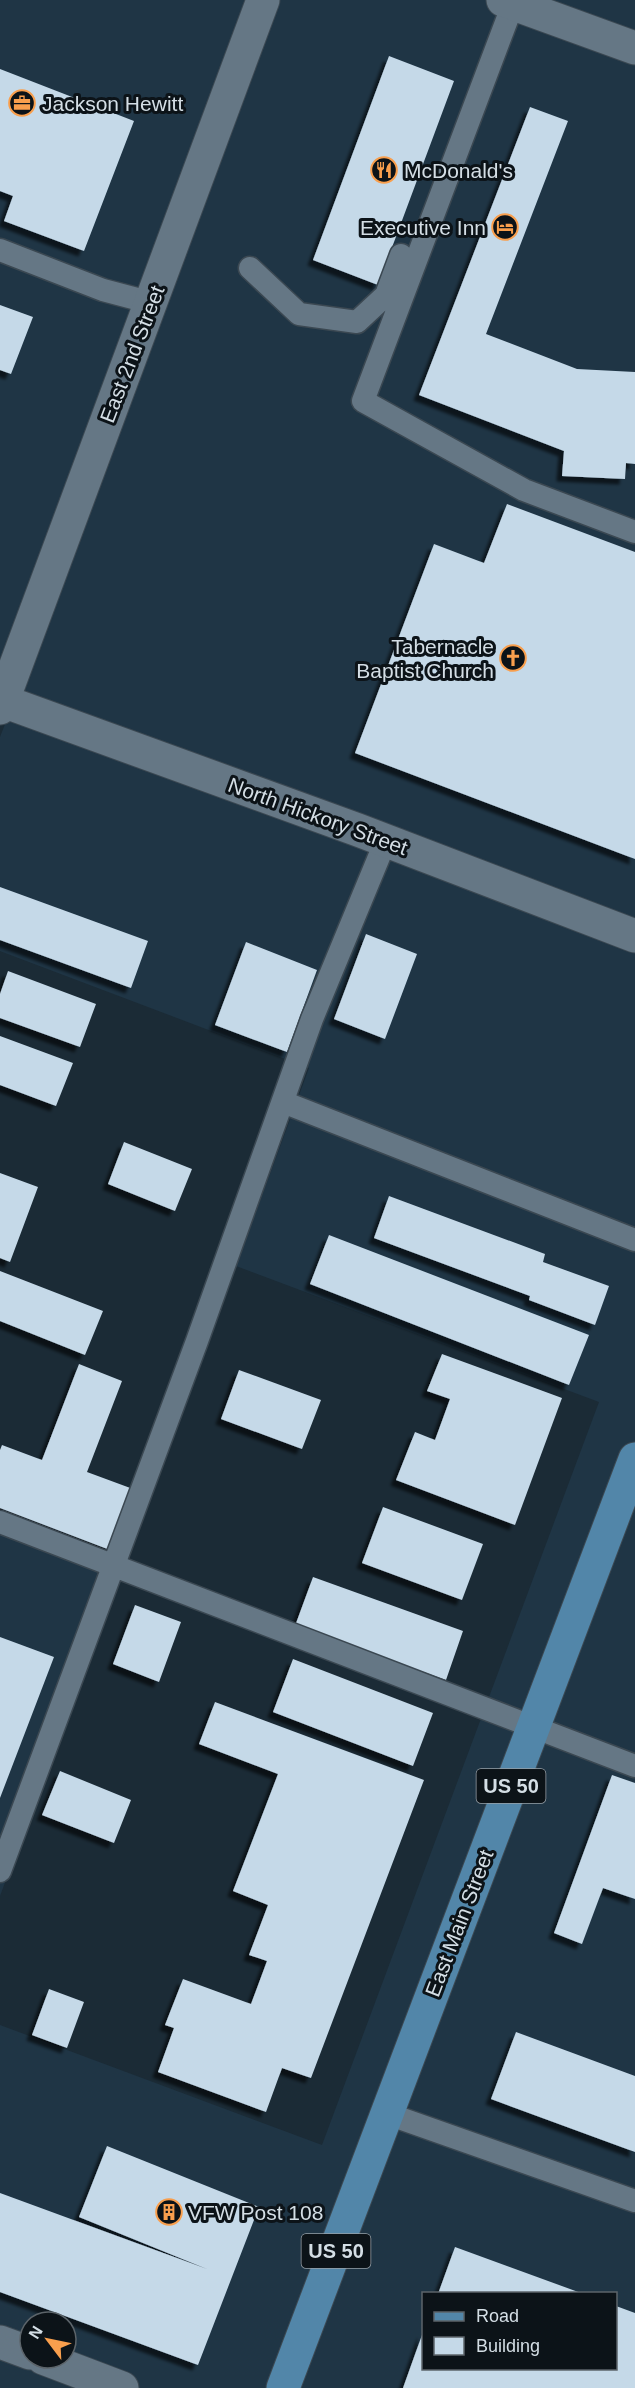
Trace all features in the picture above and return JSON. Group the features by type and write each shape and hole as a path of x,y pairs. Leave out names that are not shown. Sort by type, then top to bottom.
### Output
{"main road":[{"name":"East Main Street","path":"284,2388 635,1461"}],"street":[{"name":"East 2nd Street","path":"1,703 152,303 263,0"},
{"path":"508,2 635,48"},
{"name":"North Hickory Street","path":"1,703 386,840 635,936"},
{"path":"0,2342 18,2349"},
{"path":"75,2370 122,2388"}],"lane":[{"path":"508,2 477,96 363,401 524,490 635,532"},
{"path":"250,268 299,314 357,322 386,295 456,111 477,96"},
{"path":"0,250 103,290 152,303"},
{"path":"0,1871 115,1566 312,1019 386,840"},
{"path":"283,1102 635,1240"},
{"path":"0,1522 635,1766"},
{"path":"388,2114 635,2201"}],"shaded area":[{"path":"0,0 635,0 635,2388 0,2388 0,2025 322,2145 599,1402 236,1266 309,1068 0,951 0,737 18,691 0,684"},
{"path":"0,1517 123,1565 0,1896"}],"building":[{"name":"McDonald's","path":"389,56 454,81 378,285 313,260"},
{"path":"0,69 134,121 84,251 4,221 13,196 0,191"},
{"name":"Executive Inn","path":"530,107 568,121 486,334 577,369 635,372 635,464 626,463 625,479 562,476 564,451 419,395"},
{"path":"0,305 33,317 11,374 0,370"},
{"name":"Tabernacle Baptist Church","path":"507,504 635,552 635,859 355,753 434,544 484,563"},
{"path":"0,887 148,941 131,988 0,940"},
{"path":"366,934 417,954 385,1039 334,1019"},
{"path":"246,942 317,970 287,1052 215,1025"},
{"path":"8,971 96,1004 80,1047 0,1018 0,994"},
{"path":"0,1036 73,1063 56,1106 0,1085"},
{"path":"124,1142 192,1169 175,1211 108,1184"},
{"path":"0,1173 38,1187 10,1262 0,1258"},
{"path":"389,1196 545,1254 543,1262 609,1286 595,1325 529,1300 530,1296 374,1238"},
{"path":"329,1235 589,1335 569,1385 310,1284"},
{"path":"0,1271 103,1311 85,1355 0,1321"},
{"path":"442,1354 562,1398 515,1525 396,1480 415,1432 435,1440 450,1399 427,1391"},
{"path":"79,1364 122,1381 87,1472 133,1489 110,1550 0,1508 0,1450 2,1445 42,1460"},
{"path":"239,1370 321,1400 302,1449 221,1419"},
{"path":"383,1507 483,1544 462,1600 362,1563"},
{"path":"313,1577 463,1631 446,1680 295,1626"},
{"path":"135,1605 181,1622 159,1682 113,1664"},
{"path":"0,1637 54,1657 0,1798"},
{"path":"293,1659 433,1713 413,1766 273,1712"},
{"path":"215,1702 424,1780 311,2078 282,2068 266,2112 158,2072 174,2028 165,2025 183,1979 251,2004 267,1961 249,1955 268,1905 233,1891 278,1774 199,1744"},
{"path":"60,1771 131,1800 114,1843 42,1815"},
{"path":"612,1775 635,1783 635,1899 603,1888 582,1944 554,1933"},
{"path":"49,1989 84,2002 67,2048 32,2035"},
{"path":"516,2032 635,2076 635,2152 491,2099"},
{"path":"107,2146 259,2207 198,2365 78,2321 78,2310 49,2310 0,2292 0,2193 207,2269 79,2217"},
{"path":"455,2247 578,2292 439,2292"},
{"path":"617,2306 635,2313 635,2388 403,2388 422,2335 422,2370 617,2370"}],"place":[{"name":"Jackson Hewitt","path":"22,103"},
{"name":"McDonald's","path":"384,170"},
{"name":"Executive Inn","path":"505,227"},
{"name":"Tabernacle Baptist Church","path":"513,658"},
{"name":"VFW Post 108","path":"169,2212"}]}
